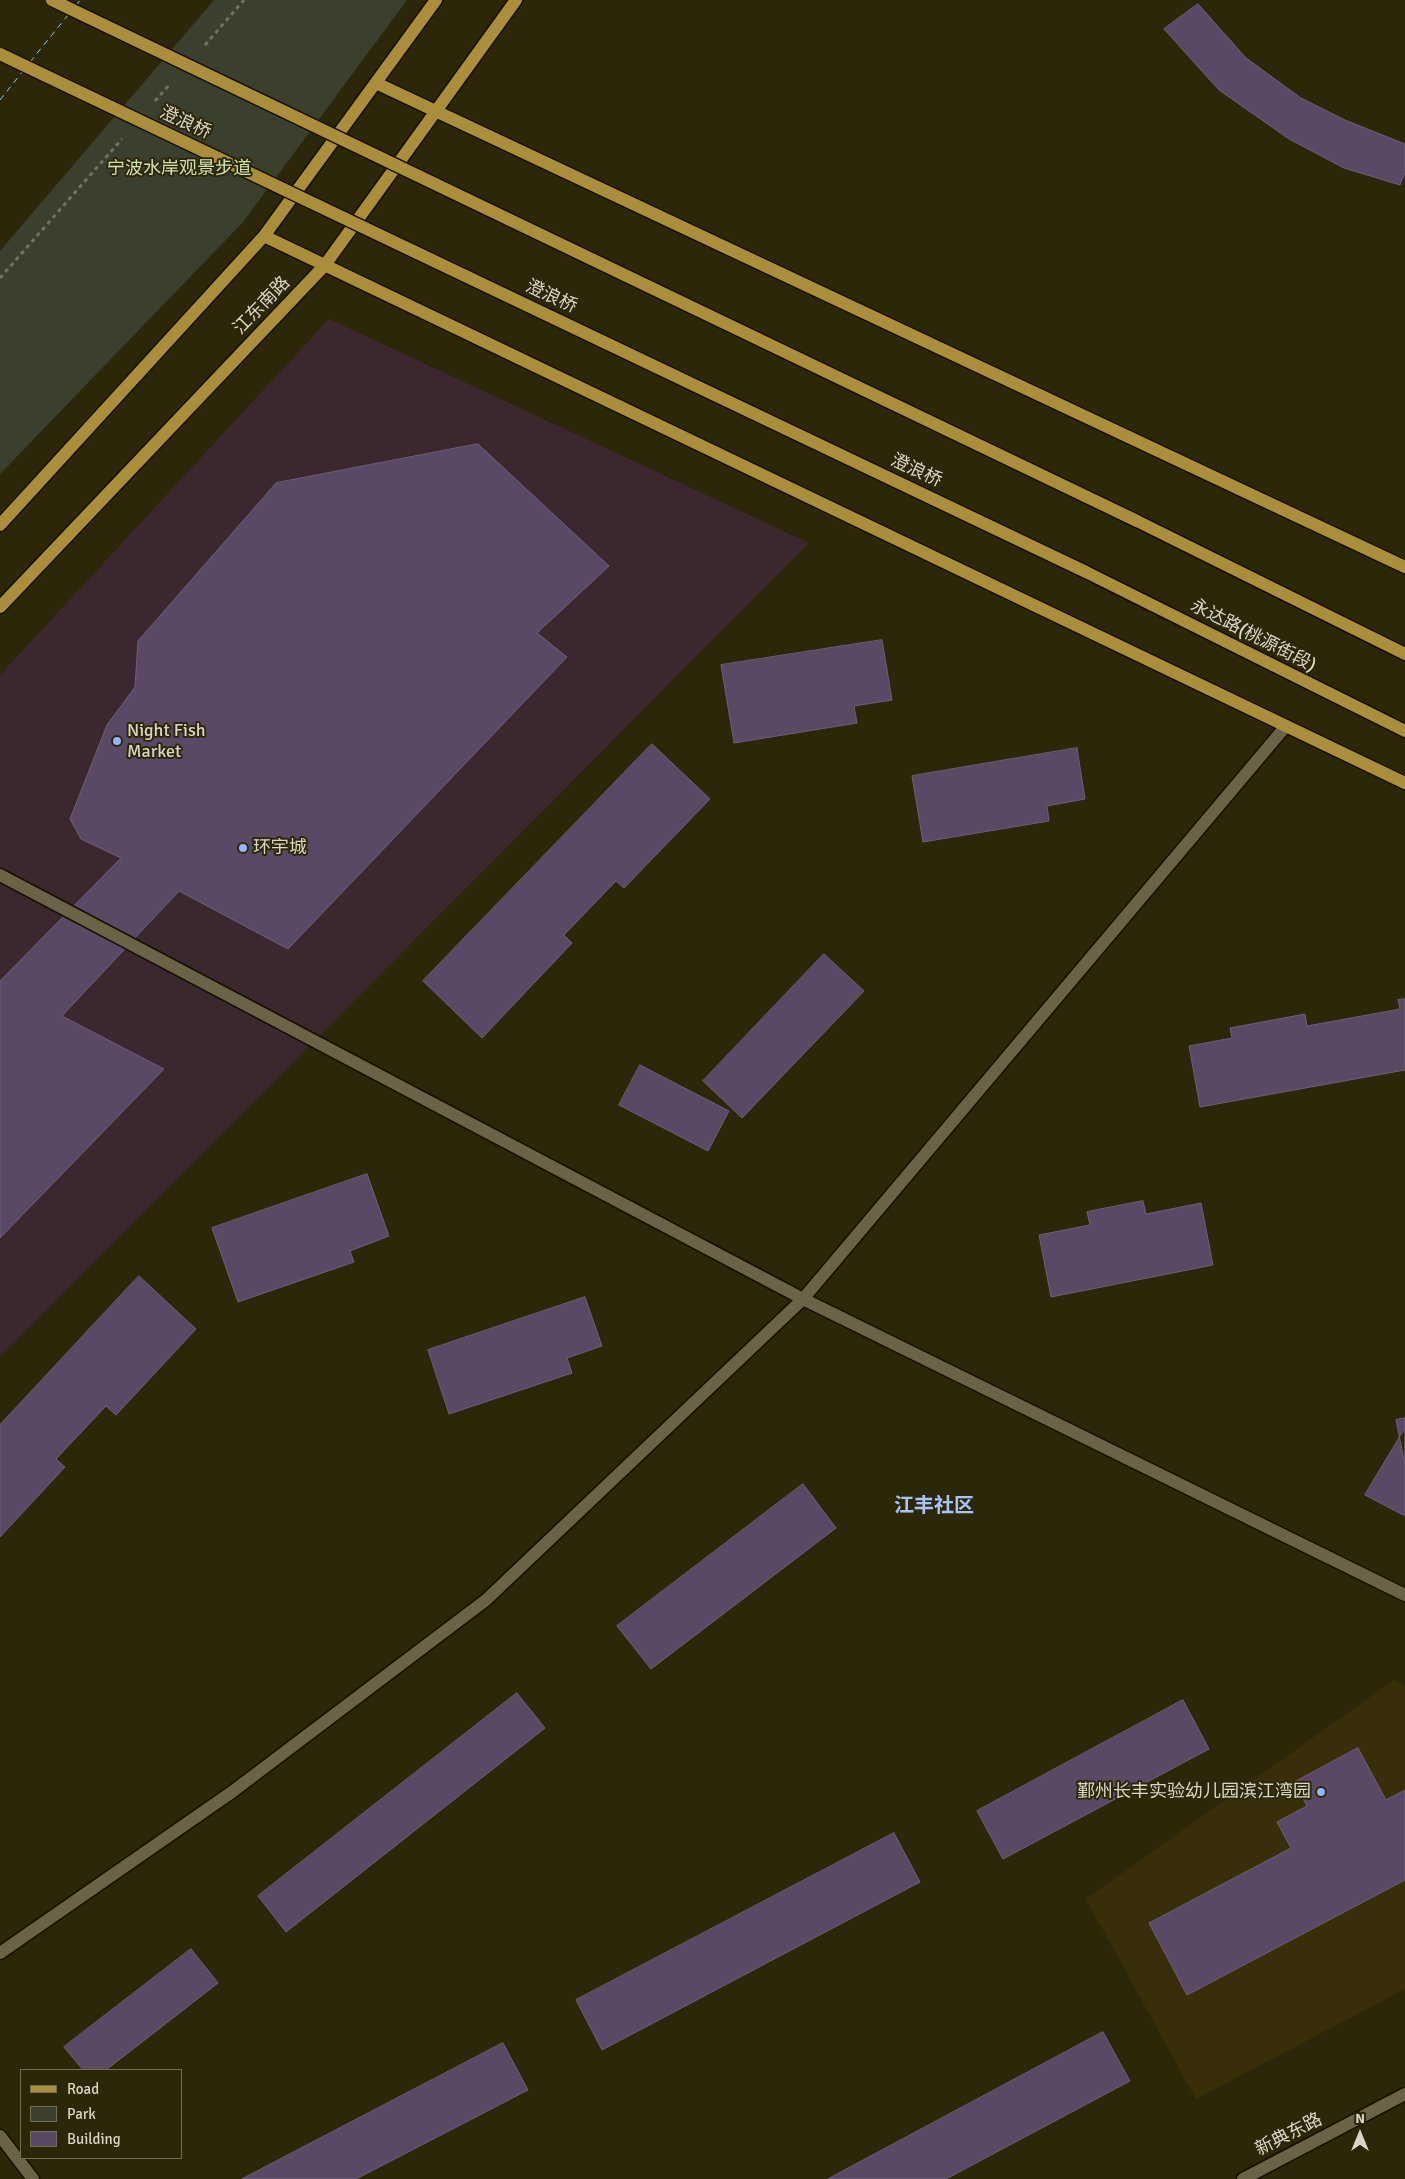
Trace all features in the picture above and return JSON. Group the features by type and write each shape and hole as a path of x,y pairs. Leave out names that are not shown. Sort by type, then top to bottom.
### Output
{"main road":[{"path":"52,0 1137,521 1405,654"},
{"path":"0,525 264,236 436,0"},
{"name":"江东南路","path":"0,607 325,265 516,0"},
{"name":"澄浪桥","path":"0,54 1086,572"},
{"path":"376,83 1405,567"},
{"path":"264,236 1405,783"},
{"name":"永达路(桃源街段)","path":"1086,572 1405,731"}],"street":[{"path":"0,1953 232,1792 486,1600 803,1299 1286,726"},
{"path":"0,875 803,1299 1405,1595"},
{"name":"新典东路","path":"1243,2179 1405,2094"},
{"path":"0,2136 33,2179"}],"shaded area":[{"path":"329,319 809,543 0,1357 0,675"},
{"name":"鄞州长丰实验幼儿园滨江湾园","path":"1394,1680 1405,1686 1405,1989 1196,2099 1086,1899"}],"green space":[{"name":"宁波水岸观景步道","path":"214,0 407,0 243,222 0,474 0,251"}],"pier":[{"path":"0,0 191,0 36,194 0,176"}],"building":[{"path":"1198,4 1246,58 1301,98 1345,120 1405,144 1405,173 1400,185 1344,168 1289,139 1219,90 1164,29"},
{"name":"环宇城","path":"478,444 609,566 537,633 567,657 288,949 179,891 62,1016 164,1069 0,1238 0,981 121,858 81,839 70,819 107,725 135,687 138,641 276,483"},
{"path":"882,640 892,700 854,706 857,723 734,743 721,665"},
{"path":"652,744 710,799 624,888 616,881 564,935 572,943 482,1038 423,981"},
{"path":"1077,748 1085,799 1047,806 1049,821 923,842 912,776"},
{"path":"824,954 864,991 742,1118 703,1081"},
{"path":"1405,999 1405,1070 1200,1107 1189,1046 1232,1038 1230,1028 1305,1014 1307,1026 1400,1009 1398,1000"},
{"path":"640,1065 729,1111 708,1151 619,1105"},
{"path":"367,1174 389,1236 350,1251 354,1262 238,1302 212,1228"},
{"path":"1143,1201 1146,1214 1201,1203 1213,1265 1051,1297 1039,1235 1090,1225 1087,1212"},
{"path":"139,1276 196,1329 116,1415 106,1406 56,1459 65,1467 0,1537 0,1425"},
{"path":"585,1297 602,1346 567,1358 572,1373 449,1414 428,1350"},
{"path":"1405,1418 1405,1465 1396,1420"},
{"path":"1405,1428 1405,1516 1365,1495"},
{"path":"803,1484 836,1528 651,1669 617,1626"},
{"path":"517,1693 545,1728 286,1932 258,1896"},
{"path":"1183,1700 1209,1749 1003,1859 977,1811"},
{"path":"1358,1748 1386,1800 1405,1790 1405,1880 1187,1995 1149,1923 1291,1848 1277,1822 1307,1806 1295,1782"},
{"path":"894,1833 920,1882 602,2050 576,2000"},
{"path":"191,1949 218,1983 107,2069 82,2069 64,2047"},
{"path":"1103,2032 1130,2081 946,2179 828,2179"},
{"path":"503,2043 528,2090 356,2179 242,2179"}],"ferry route":[{"path":"76,6 80,0"},
{"path":"30,62 68,15"},
{"path":"0,100 23,71"}],"place":[{"name":"Night Fish Market","path":"117,741"},
{"name":"环宇城","path":"243,848"},
{"name":"鄞州长丰实验幼儿园滨江湾园","path":"1321,1792"}],"district":[{"name":"江丰社区","path":"934,1507"}]}
